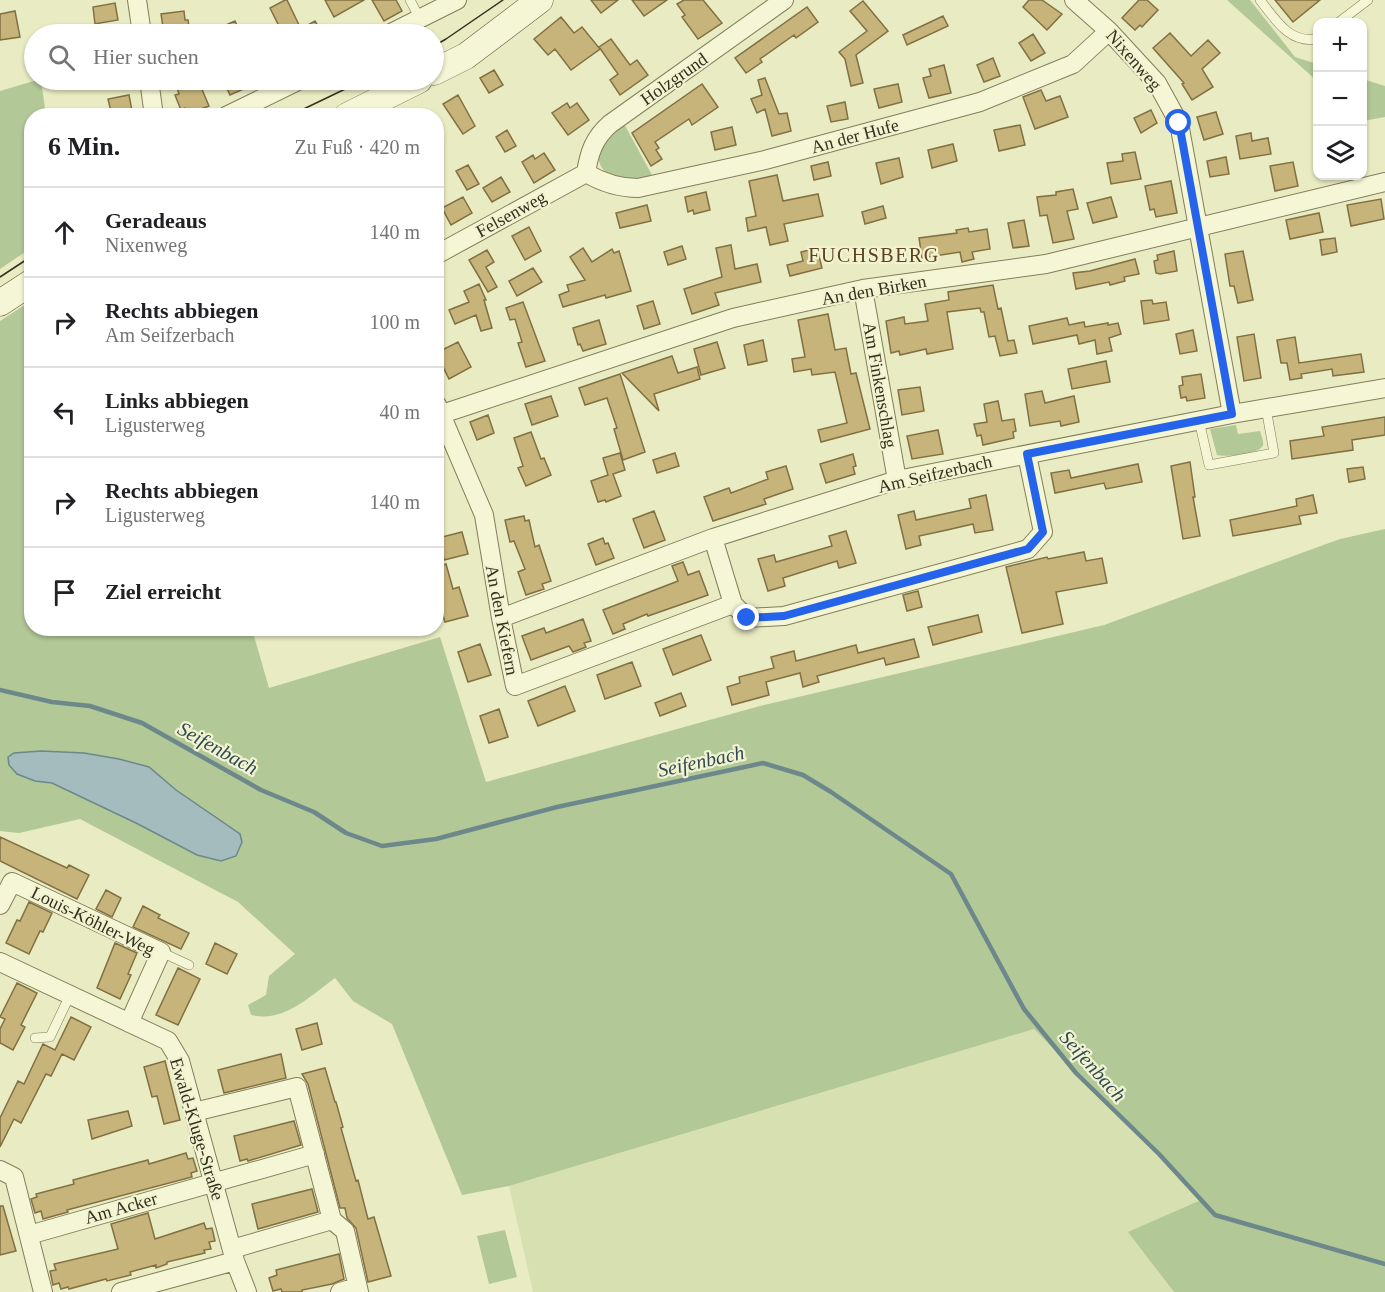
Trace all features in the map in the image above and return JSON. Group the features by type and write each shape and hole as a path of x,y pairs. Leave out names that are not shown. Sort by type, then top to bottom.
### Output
{"main road":[{"path":"444,67 466,56 540,0"},
{"path":"363,108 399,90"},
{"path":"0,303 24,287"}],"street":[{"path":"137,0 141,24"},
{"path":"410,24 457,0"},
{"name":"Holzgrund","path":"586,173 591,150 602,130 784,0"},
{"name":"Nixenweg","path":"1074,0 1108,31 1157,83 1179,123 1232,414"},
{"name":"An der Hufe","path":"586,173 607,184 623,188 638,188 861,136 980,102 1073,64 1108,31"},
{"path":"150,90 153,108"},
{"path":"242,108 279,90"},
{"name":"Felsenweg","path":"444,251 586,173"},
{"name":"An den Birken","path":"444,407 733,318 863,289 1046,264 1385,182"},
{"name":"Am Finkenschlag","path":"863,289 897,480"},
{"name":"Am Seifzerbach","path":"501,618 713,538 897,480 1199,420 1385,388"},
{"name":"An den Kiefern","path":"444,421 484,515 515,686 733,604"},
{"path":"713,538 733,604 747,618 784,616 1028,549 1043,532 1027,454"},
{"name":"Louis-Köhler-Weg","path":"0,905 12,882 161,952 129,1023"},
{"name":"Ewald-Kluge-Straße","path":"0,962 168,1041 180,1061 234,1255 247,1292"},
{"path":"194,1112 297,1087 332,1220 345,1231 352,1290"},
{"name":"Am Acker","path":"29,1235 315,1154"},
{"path":"0,1170 14,1177 43,1292"},
{"path":"121,1292 332,1220"}],"lane":[{"path":"410,0 420,19"},
{"path":"1260,0 1282,28 1294,37 1313,39"},
{"path":"1344,18 1368,0"},
{"path":"1199,420 1209,465 1274,453 1266,408"},
{"path":"161,952 189,965"},
{"path":"35,1038 50,1037 70,995"}],"green space":[{"path":"1227,0 1250,0 1295,57 1313,63 1313,77"},
{"path":"1367,80 1385,86 1385,117 1367,120"},
{"path":"24,84 24,90 42,90 45,108 24,108 24,253 0,269 0,91"},
{"path":"623,122 652,175 628,180 613,177 603,169 598,157 602,141"},
{"path":"24,306 24,636 254,636 269,688 440,637 486,782 760,706 1104,625 1340,539 1385,529 1385,1292 1174,1292 1128,1232 1201,1200 1034,1029 509,1186 462,1195 392,1024 353,1001 335,978 306,1000 285,1012 275,1015 251,1015 248,1005 266,995 269,976 295,954 238,902 80,819 19,833 0,831 0,321","holes":["41,751 84,753 149,767 176,790 221,861 197,855 52,783"]},
{"path":"1236,425 1238,434 1260,431 1263,445 1249,453 1217,455 1210,429"},
{"path":"1034,1029 1202,1200 1129,1232 1174,1292 533,1292 509,1186"},
{"path":"505,1230 517,1277 489,1284 477,1236"}],"water":[{"path":"41,751 84,753 149,767 176,790 240,834 242,842 236,856 221,861 197,855 52,783 35,781 17,774 9,765 8,757 14,753"}],"building":[{"path":"287,0 299,24 278,24 270,8"},
{"path":"325,0 364,0 334,17"},
{"path":"372,0 396,0 402,11 384,21"},
{"path":"591,0 618,0 601,13"},
{"path":"632,0 667,0 644,16"},
{"path":"684,0 703,0 722,23 698,39 682,17 685,15 677,4"},
{"path":"1029,0 1042,0 1062,14 1047,30 1023,7"},
{"path":"1139,0 1147,0 1158,10 1142,27 1140,25 1135,30 1122,18"},
{"path":"1275,0 1320,0 1293,22"},
{"path":"863,1 888,31 856,55 863,83 851,86 845,59 839,52 867,31 850,11"},
{"path":"115,3 118,20 95,24 93,7"},
{"path":"807,7 818,22 796,38 794,35 760,59 762,62 746,73 735,58"},
{"path":"15,11 20,37 0,40 0,14"},
{"path":"184,11 185,20 188,20 189,24 162,24 161,14"},
{"path":"943,16 948,26 907,45 903,35"},
{"path":"561,17 574,33 582,27 600,49 571,70 555,49 548,55 534,39"},
{"path":"1170,33 1191,56 1208,40 1220,53 1202,69 1213,87 1192,100 1182,84 1184,83 1153,48"},
{"path":"1033,34 1045,53 1031,61 1019,43"},
{"path":"611,39 630,65 637,60 648,75 620,95 610,80 618,74 599,47"},
{"path":"993,58 1000,76 984,82 977,65"},
{"path":"944,65 951,93 929,98 923,78 931,76 929,69"},
{"path":"494,70 503,85 489,93 480,78"},
{"path":"765,78 779,114 787,113 791,131 772,136 765,109 757,113 751,99 762,95 758,80"},
{"path":"702,84 718,107 692,125 689,119 655,142 659,148 656,150 662,159 651,166 632,133"},
{"path":"898,84 902,102 879,108 874,89"},
{"path":"178,90 202,90 209,106 180,108 175,95 179,94"},
{"path":"228,90 241,90 230,95"},
{"path":"1041,90 1046,101 1060,96 1068,117 1035,129 1023,97"},
{"path":"129,95 131,108 110,108 108,99"},
{"path":"458,95 475,126 463,134 443,104"},
{"path":"845,102 848,119 831,122 827,106"},
{"path":"567,103 570,108 577,103 589,120 568,135 552,113"},
{"path":"1151,110 1157,123 1141,133 1134,118"},
{"path":"1216,112 1223,134 1204,140 1197,117"},
{"path":"1020,125 1025,145 999,151 994,130"},
{"path":"732,127 736,145 715,150 711,132"},
{"path":"507,130 516,146 505,152 496,137"},
{"path":"1251,133 1252,141 1268,138 1271,154 1240,159 1236,136"},
{"path":"953,144 957,161 932,168 928,150"},
{"path":"1135,152 1141,179 1111,184 1107,163 1123,161 1122,154"},
{"path":"544,153 555,170 534,183 522,162 533,155 535,159"},
{"path":"1226,157 1229,174 1210,177 1207,161"},
{"path":"899,158 903,177 881,184 876,163"},
{"path":"828,162 831,176 814,180 811,166"},
{"path":"1293,162 1298,186 1275,191 1270,166"},
{"path":"468,165 479,184 467,190 456,171"},
{"path":"777,175 783,201 818,194 823,216 784,224 788,241 770,245 766,227 748,231 746,218 756,216 749,181"},
{"path":"501,177 510,192 492,202 483,188"},
{"path":"1171,181 1177,213 1156,217 1154,209 1150,210 1145,186"},
{"path":"1073,189 1078,209 1067,211 1074,239 1053,243 1047,215 1040,216 1037,197 1056,195 1056,192"},
{"path":"706,192 710,210 694,214 693,210 688,212 685,197"},
{"path":"463,197 472,213 451,225 444,207"},
{"path":"1111,197 1117,217 1093,223 1087,203"},
{"path":"1381,199 1384,219 1351,226 1347,205"},
{"path":"647,205 651,221 620,228 616,213"},
{"path":"883,206 886,218 865,224 862,212"},
{"path":"1319,213 1323,232 1290,239 1286,220"},
{"path":"1024,220 1029,246 1013,248 1008,223"},
{"path":"529,227 541,251 525,260 512,236"},
{"path":"968,228 969,232 987,229 990,249 972,252 974,259 962,262 960,252 922,258 919,238 957,233 956,230"},
{"path":"1335,238 1337,252 1322,255 1320,240"},
{"path":"731,245 735,269 757,264 761,282 715,293 719,305 692,314 684,289 722,277 716,248"},
{"path":"682,246 686,259 668,265 664,252"},
{"path":"583,248 592,262 612,249 614,253 619,251 631,291 606,298 605,295 563,307 559,295 569,291 567,285 585,280 570,257"},
{"path":"817,248 822,268 790,276 787,265 803,261 801,252"},
{"path":"487,250 494,262 486,267 497,287 488,292 469,260"},
{"path":"1174,251 1177,271 1156,273 1154,261 1158,260 1157,255"},
{"path":"1243,251 1253,300 1238,303 1234,286 1230,286 1225,254"},
{"path":"1135,259 1139,274 1124,277 1125,281 1110,285 1109,282 1076,289 1073,273"},
{"path":"533,268 542,282 517,296 509,281"},
{"path":"479,284 486,300 484,300 492,328 481,331 476,315 455,324 449,310 469,302 464,291"},
{"path":"993,285 1008,341 1014,340 1017,353 1000,356 995,336 989,337 984,312 981,312 980,308 947,312 953,349 927,354 926,349 900,355 899,351 891,353 886,321 904,317 905,324 928,321 925,304 949,300 948,292"},
{"path":"1152,300 1153,304 1166,302 1169,320 1144,324 1141,301"},
{"path":"653,301 660,324 644,329 637,306"},
{"path":"523,302 545,361 526,367 518,343 522,342 515,319 510,320 506,308"},
{"path":"828,314 835,350 846,348 851,374 856,373 870,429 821,442 818,430 847,423 835,372 812,375 811,369 794,372 792,359 805,357 798,320"},
{"path":"1067,318 1069,325 1084,322 1085,327 1118,323 1121,334 1109,338 1112,351 1097,354 1095,340 1079,344 1077,335 1033,344 1029,326"},
{"path":"599,320 606,344 583,351 580,344 578,345 573,328"},
{"path":"1193,330 1197,351 1180,354 1176,334"},
{"path":"1254,334 1261,378 1244,381 1237,337"},
{"path":"1295,337 1299,363 1361,354 1364,372 1333,376 1332,369 1301,374 1302,378 1290,380 1287,363 1281,363 1277,340"},
{"path":"763,340 767,361 748,365 744,345"},
{"path":"458,342 471,367 449,379 444,369 444,349"},
{"path":"717,342 725,368 701,375 694,349"},
{"path":"672,356 678,373 697,367 700,379 654,394 659,411 622,373"},
{"path":"1106,361 1110,382 1072,389 1068,369"},
{"path":"620,374 645,452 623,460 614,429 617,428 607,398 585,405 579,388"},
{"path":"1201,374 1205,398 1187,401 1186,397 1181,398 1179,386 1183,385 1182,377"},
{"path":"920,387 924,411 902,415 898,390"},
{"path":"1042,391 1045,403 1074,396 1079,422 1061,426 1060,421 1030,426 1025,394"},
{"path":"551,396 558,416 532,425 525,404"},
{"path":"998,401 1002,421 1014,419 1016,431 1013,432 1014,438 983,445 981,435 977,436 974,424 987,422 984,404"},
{"path":"488,415 494,433 477,440 470,422"},
{"path":"1385,417 1385,435 1352,440 1353,450 1292,459 1290,441 1324,436 1322,427"},
{"path":"938,430 943,454 912,459 907,436"},
{"path":"531,432 541,459 544,458 551,475 526,486 518,468 523,466 514,438"},
{"path":"620,453 625,470 613,474 621,496 606,502 605,500 598,502 591,481 608,475 603,458"},
{"path":"675,453 679,466 657,473 653,460"},
{"path":"853,454 855,474 826,483 820,464"},
{"path":"1190,462 1200,536 1183,539 1171,466"},
{"path":"1138,464 1142,482 1106,489 1104,483 1055,493 1051,473 1069,470 1071,478"},
{"path":"786,466 793,489 764,499 766,504 713,521 704,497 729,488 731,493 768,479 766,472"},
{"path":"1363,467 1365,479 1349,482 1347,469"},
{"path":"986,495 993,530 975,533 973,524 919,536 921,545 906,549 898,515 914,511 916,520 971,508 969,499"},
{"path":"1313,495 1317,513 1299,516 1301,524 1233,536 1230,520 1297,506 1296,499"},
{"path":"654,511 665,540 644,548 633,519"},
{"path":"524,516 525,521 529,520 535,547 539,545 551,581 542,584 544,589 526,595 518,572 525,569 514,541 510,542 505,520"},
{"path":"846,531 856,563 839,568 837,561 783,578 785,586 768,591 758,559 774,555 776,562 832,546 829,536"},
{"path":"462,532 468,554 444,560 444,536"},
{"path":"603,538 605,544 608,543 614,558 596,565 588,544"},
{"path":"1084,552 1086,561 1102,558 1107,583 1056,592 1063,624 1022,633 1006,567 1047,557 1048,559"},
{"path":"683,562 688,575 699,571 708,595 648,616 647,614 623,624 625,629 613,634 603,610 678,581 672,566"},
{"path":"446,564 453,589 459,587 468,616 445,622 444,619 444,565"},
{"path":"918,591 922,607 907,611 903,595"},
{"path":"978,615 982,632 933,645 928,627"},
{"path":"583,619 591,641 584,643 586,647 573,652 569,646 531,660 522,636 544,628 546,633"},
{"path":"701,635 711,660 673,675 663,649"},
{"path":"914,639 919,657 886,665 884,658 817,676 819,682 803,687 800,673 766,682 769,695 732,705 727,687 740,683 739,677 774,668 771,657 794,651 796,661 856,645 858,653"},
{"path":"480,644 491,675 468,682 458,652"},
{"path":"632,662 641,686 605,699 597,675"},
{"path":"565,686 575,711 538,726 528,701"},
{"path":"681,693 686,706 660,716 655,703"},
{"path":"499,709 508,737 489,743 480,716"},
{"path":"0,837 67,868 69,865 89,875 77,899 0,861"},
{"path":"106,890 121,898 112,917 96,909"},
{"path":"29,902 52,913 29,954 6,943"},
{"path":"143,906 160,915 158,918 189,933 181,949 133,927"},
{"path":"115,943 137,953 128,974 131,975 120,999 97,988"},
{"path":"215,943 237,954 227,974 206,964"},
{"path":"178,968 200,979 178,1025 156,1015"},
{"path":"17,983 37,993 21,1025 25,1027 13,1050 0,1043 0,1029 5,1019 0,1017"},
{"path":"71,1017 91,1027 74,1060 62,1054 51,1076 46,1074 21,1123 14,1119 0,1147 0,1118 18,1081 24,1084 43,1044 55,1050"},
{"path":"317,1023 322,1044 302,1050 296,1029"},
{"path":"281,1054 286,1078 224,1093 218,1070"},
{"path":"165,1061 180,1120 164,1124 157,1096 152,1097 144,1067"},
{"path":"325,1068 368,1219 374,1217 391,1276 368,1282 356,1228 347,1218 345,1208 340,1208 308,1084 302,1074"},
{"path":"128,1111 132,1126 92,1139 88,1120"},
{"path":"294,1121 301,1145 248,1161 247,1159 240,1161 234,1136"},
{"path":"186,1153 188,1159 193,1158 197,1171 191,1173 192,1177 67,1210 68,1212 43,1219 41,1211 35,1213 31,1199 37,1197 36,1194 74,1184 73,1180 148,1160 149,1164"},
{"path":"312,1189 318,1212 258,1229 252,1204"},
{"path":"0,1206 3,1206 16,1251 0,1255"},
{"path":"148,1213 155,1239 204,1223 206,1229 212,1228 215,1241 209,1242 211,1249 204,1250 205,1253 167,1262 156,1268 156,1265 130,1272 131,1275 69,1289 68,1287 61,1289 59,1283 53,1285 50,1271 56,1270 54,1264 118,1249 111,1224"},
{"path":"339,1254 344,1279 302,1290 302,1292 282,1292 281,1289 273,1291 269,1278 277,1275 276,1270"}],"waterway":[{"name":"Seifenbach","path":"0,690 52,702 90,706 142,723 261,790 314,812 346,833 382,846 436,839 557,807 763,763 803,775 951,874 1024,1009 1076,1073 1159,1154 1215,1215 1385,1264"}],"tram line":[{"path":"444,40 503,0"},
{"path":"306,108 343,90"},
{"path":"0,277 24,261"}],"district":[{"name":"FUCHSBERG","path":"874,255"}],"route":[{"path":"747,618 784,616 1028,549 1043,532 1027,454 1232,414 1179,123"}]}
